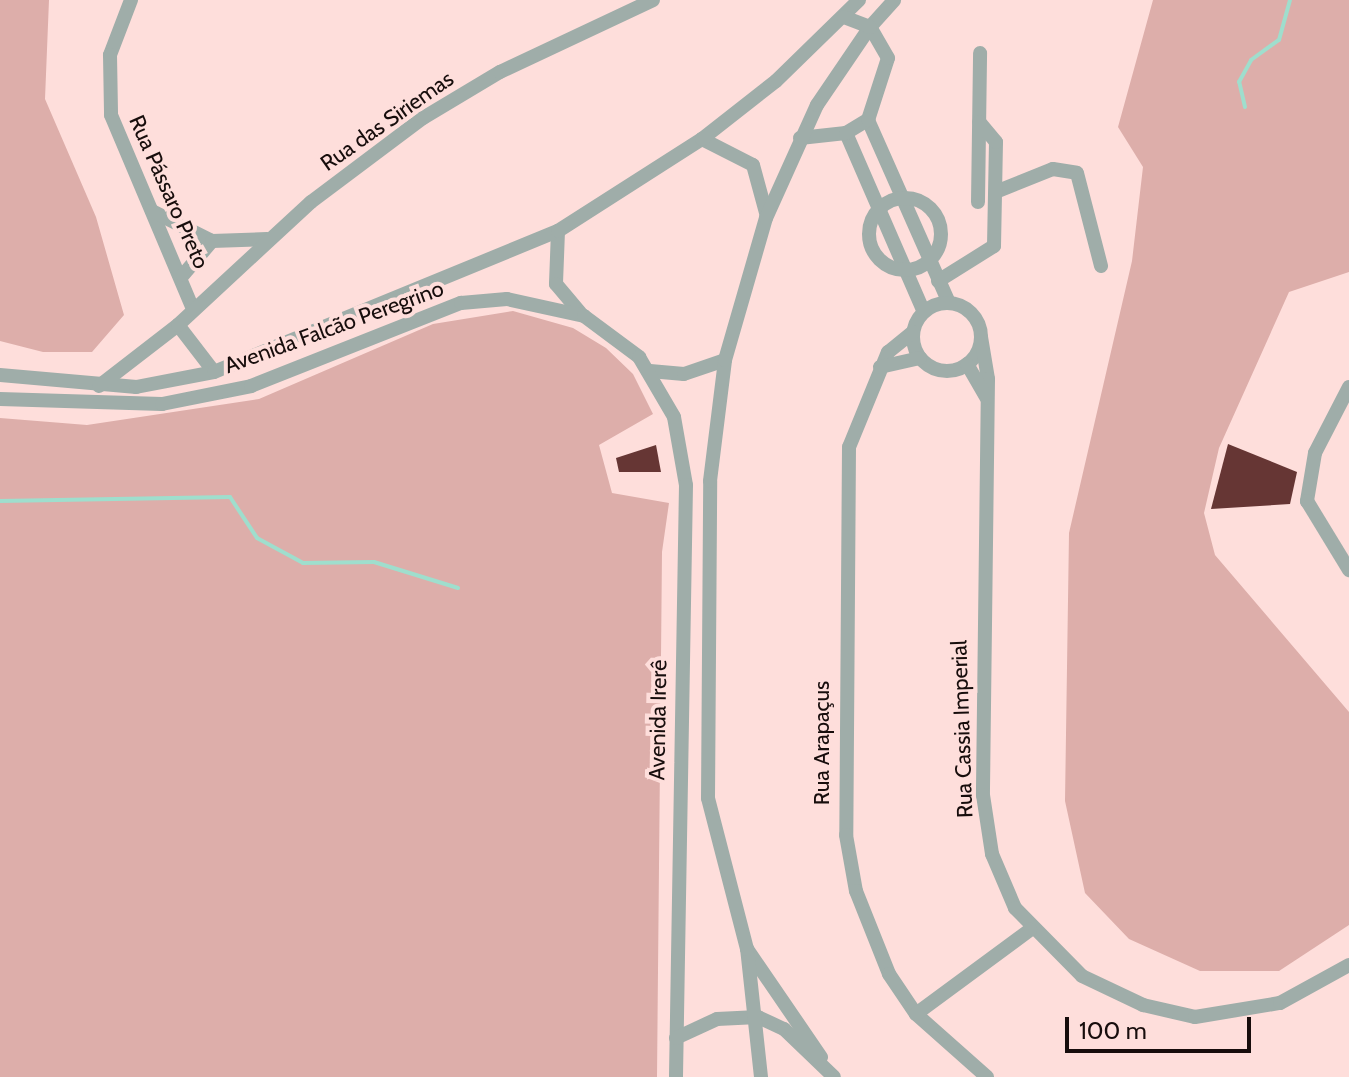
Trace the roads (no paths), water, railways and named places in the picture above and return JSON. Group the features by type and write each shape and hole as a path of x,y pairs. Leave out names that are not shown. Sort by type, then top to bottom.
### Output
{"street":[{"name":"Rua Pássaro Preto","path":"131,0 110,55 109,98 119,141 183,275 193,309"},
{"path":"608,16 612,0"},
{"name":"Rua das Siriemas","path":"99,386 178,325 267,239 423,118 608,16 653,0"},
{"name":"Avenida Falcão Peregrino","path":"0,375 99,386 214,372 558,231 702,139 844,17 859,0"},
{"path":"650,371 684,374 725,360 766,218 800,138 870,27 894,0"},
{"path":"844,17 870,27 888,58 868,120 919,246 949,303"},
{"path":"978,202 980,53"},
{"path":"800,138 846,133 868,120"},
{"path":"938,281 994,246 998,191 994,134 979,122"},
{"path":"846,133 881,204 924,312"},
{"path":"702,139 753,165 766,218"},
{"path":"1045,172 1046,154"},
{"path":"998,191 1045,172 1062,169 1083,179 1101,266"},
{"path":"901,198 921,199 935,221 939,249 927,263 907,271 890,269 875,248 870,224 881,204 901,198"},
{"path":"152,211 212,241 267,239"},
{"path":"558,231 556,284 584,316"},
{"path":"183,275 212,241"},
{"path":"900,253 919,246"},
{"name":"Avenida Falcão Peregrino","path":"0,399 162,404 251,386 461,303 507,299 584,316 650,371"},
{"path":"949,303 968,310 981,337 967,364 937,369 920,358 913,332 924,312 949,303"},
{"path":"178,325 214,372"},
{"name":"Rua Arapaçus","path":"913,332 880,367 856,422 847,474 844,805 863,914 916,1014 987,1077"},
{"name":"Rua Cassia Imperial","path":"981,337 988,400 983,795 996,868 1030,930 1101,987 1195,1017 1280,1003 1349,965"},
{"path":"880,367 920,358"},
{"name":"Avenida Irerê","path":"725,360 710,481 704,727 720,865 747,949"},
{"path":"967,364 988,400"},
{"name":"Avenida Irerê","path":"650,371 674,417 686,485 676,1077"},
{"path":"1349,387 1315,453 1307,501 1349,570"},
{"path":"916,1014 1030,930"},
{"path":"747,949 758,1017 761,1077"},
{"path":"747,949 833,1076"},
{"path":"676,1038 717,1019 758,1017 784,1029 833,1076"}],"waterway":[{"path":"1245,107 1239,82 1251,60 1279,40 1290,0"},
{"path":"0,501 230,497 257,538 303,563 374,562 458,588"}]}
